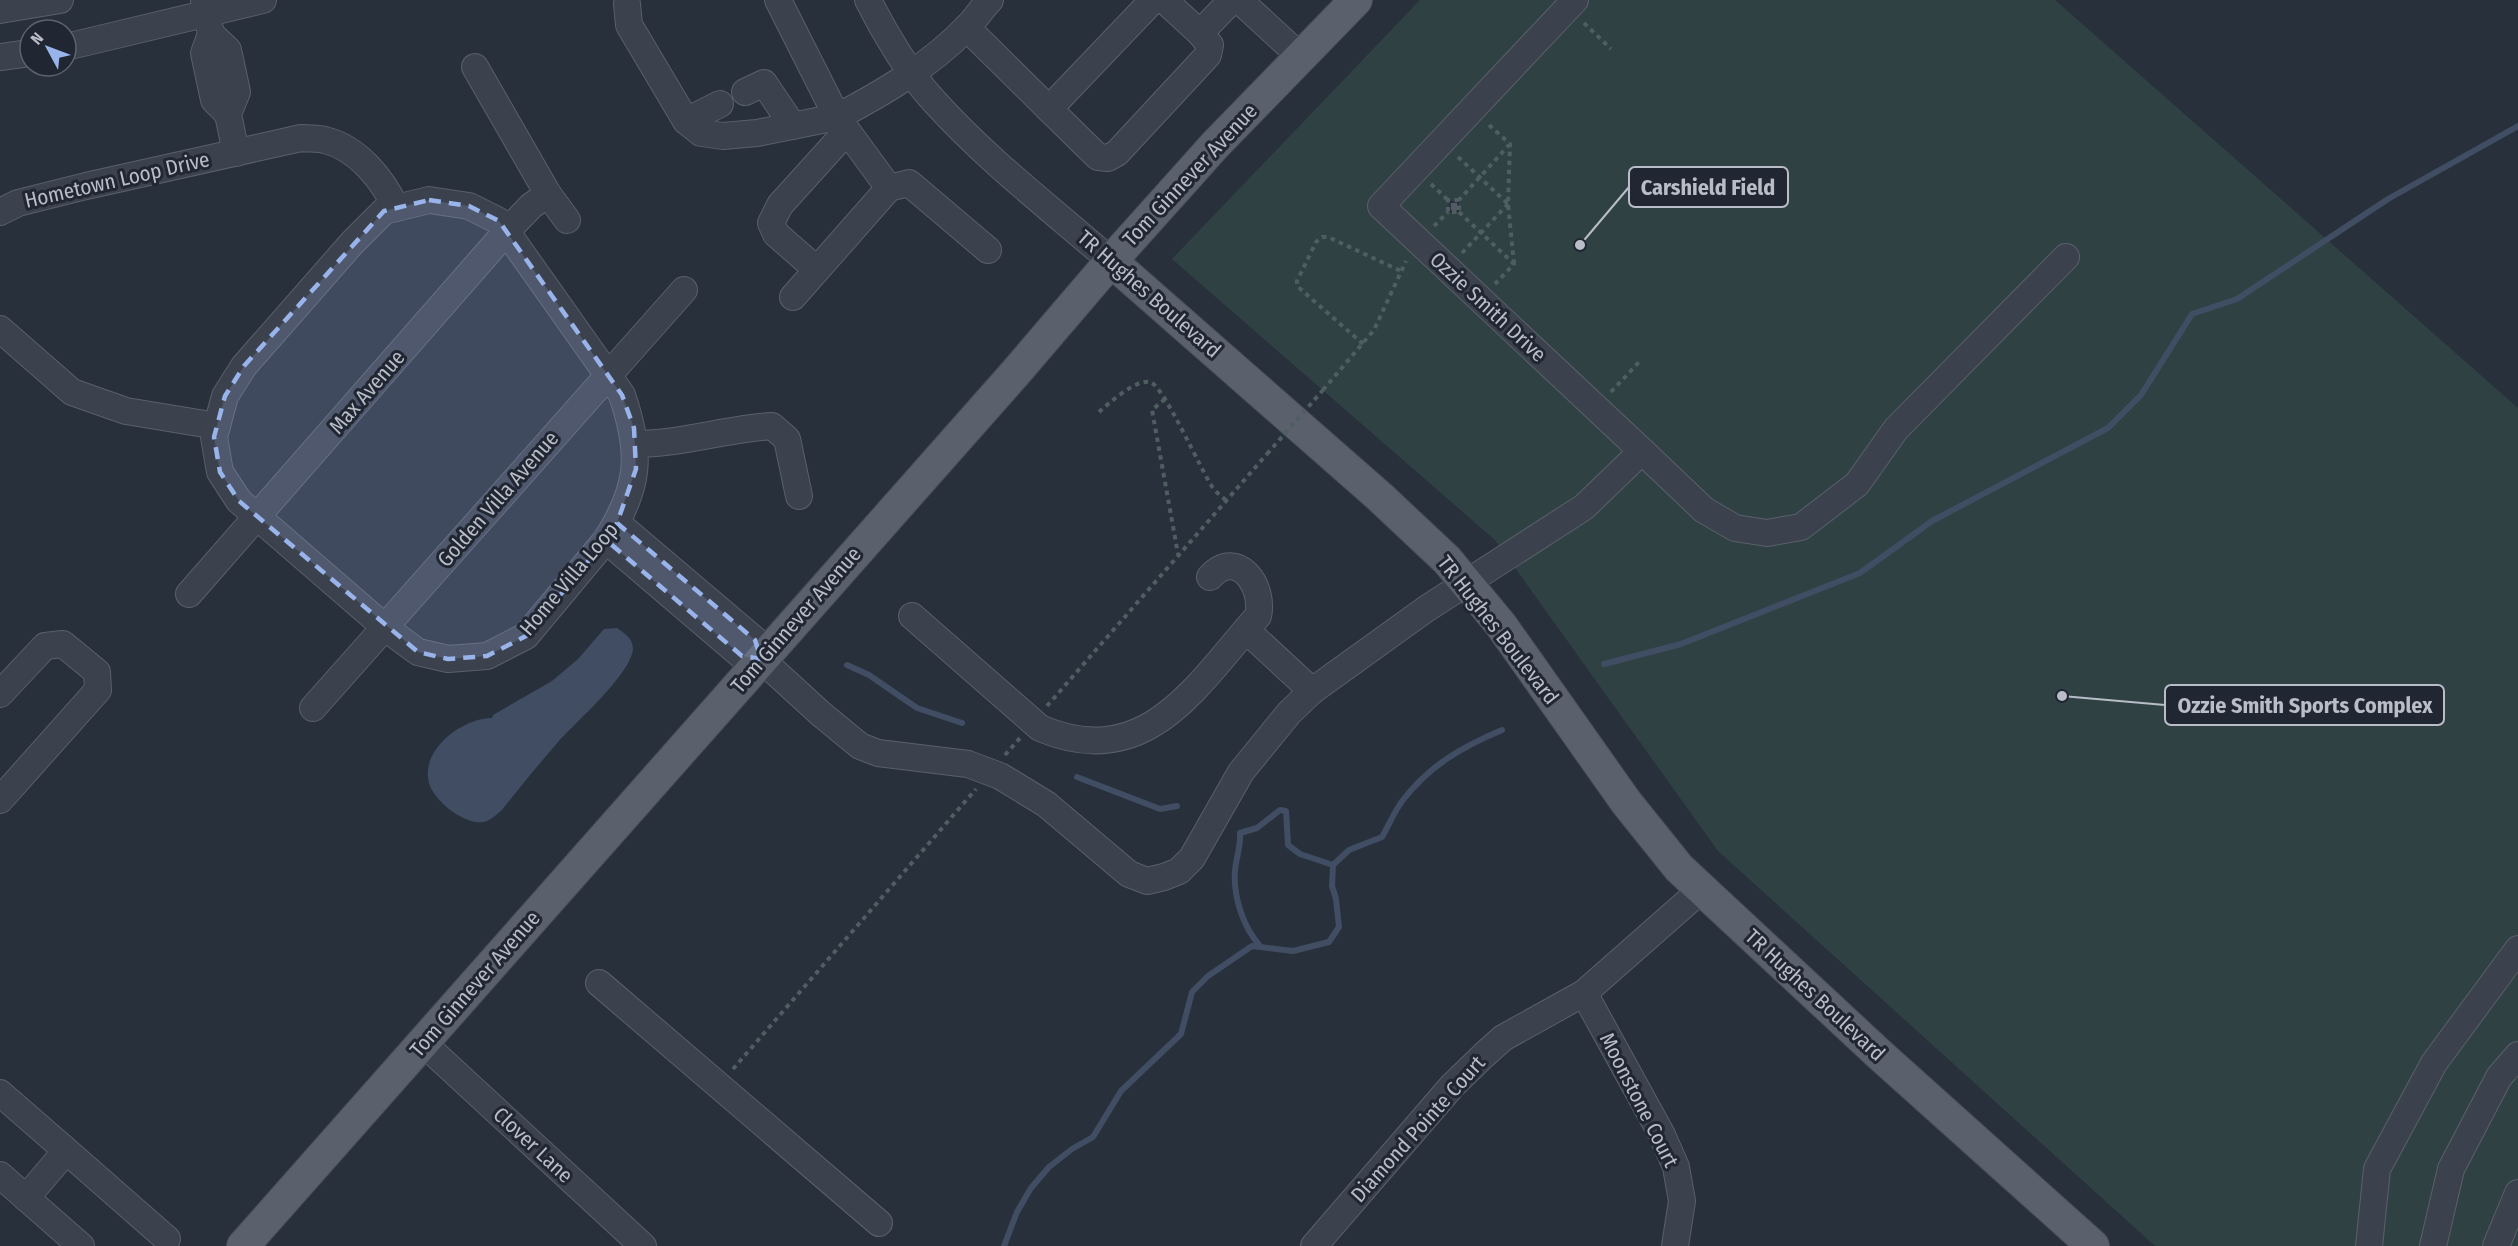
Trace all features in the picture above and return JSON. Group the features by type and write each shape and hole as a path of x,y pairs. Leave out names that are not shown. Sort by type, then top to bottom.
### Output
{"main road":[{"name":"Tom Ginnever Avenue","path":"243,1246 1017,371 1111,261 1215,145 1356,0"},
{"name":"TR Hughes Boulevard","path":"1111,261 1411,525 1467,583 1501,625 1640,821 1661,848 1701,890 2093,1246"}],"street":[{"path":"0,10 60,0"},
{"path":"78,44 207,16 263,0"},
{"path":"778,0 841,125 889,188"},
{"name":"TR Hughes Boulevard","path":"868,0 883,30 932,99 990,155 1111,261"},
{"path":"816,269 776,234 771,223 780,205 841,125 877,96 913,72 967,28 990,0"},
{"path":"1049,109 1153,0"},
{"path":"967,28 1098,157 1108,158 1118,153 1208,55 1210,45 1164,0"},
{"path":"1200,33 1232,0"},
{"path":"1239,0 1301,57"},
{"path":"629,1 629,25 686,121 702,133 723,136 793,126 841,125"},
{"name":"Ozzie Smith Drive","path":"1571,1 1381,206 1642,451"},
{"name":"Hometown Loop Drive","path":"207,16 228,50 237,92 228,114 236,153"},
{"path":"0,57 18,55"},
{"path":"475,67 548,194 567,220"},
{"path":"745,92 764,83 793,126"},
{"path":"686,121 720,104"},
{"name":"Hometown Loop Drive","path":"0,213 18,203 301,138 326,140 348,151 367,165 386,187 396,208"},
{"path":"793,297 889,188 909,183 988,250"},
{"name":"Max Avenue","path":"189,594 506,232 531,206 548,194"},
{"name":"Home Villa Loop","path":"429,200 469,206 499,221 622,394 634,428 636,469 624,512 526,636 487,656 448,659 418,652 385,627 239,501 220,472 214,437 225,396 244,366 352,243 384,211 396,208 429,200"},
{"path":"611,531 742,656 761,659 860,746 878,753 968,764 1000,776 1046,804 1129,874 1147,881 1179,871 1192,858 1247,763 1289,713 1312,691 1416,616 1584,507 1642,451 1704,510 1735,528 1767,533 1801,527 1857,484 1896,429 2066,256"},
{"name":"Golden Villa Avenue","path":"313,708 684,290"},
{"path":"0,329 72,392 126,411 217,426"},
{"path":"635,444 661,444 750,427 772,426 787,439 799,496"},
{"path":"912,616 1040,728 1054,734 1081,739 1110,740 1129,737 1169,714 1189,695 1258,616 1261,604 1259,594 1253,581 1236,567 1226,565 1210,577"},
{"path":"1246,630 1312,691"},
{"path":"0,694 45,646 63,644 97,672 98,690 0,801"},
{"name":"Diamond Pointe Court","path":"1314,1246 1452,1086 1484,1055 1503,1038 1584,993 1701,890"},
{"path":"2369,1246 2377,1169 2434,1063 2518,949"},
{"path":"599,982 879,1223"},
{"name":"Moonstone Court","path":"1584,993 1662,1135 1676,1167 1682,1200 1675,1246"},
{"name":"Clover Lane","path":"423,1043 644,1246"},
{"path":"2433,1246 2451,1169 2499,1077 2518,1055"},
{"path":"0,1092 167,1239"},
{"path":"26,1198 60,1158 62,1147"},
{"path":"0,1175 81,1246"},
{"path":"2496,1246 2518,1193"}],"path":[{"path":"1576,32 1584,23 1611,49"},
{"path":"1482,133 1491,123 1510,144 1510,203 1514,264 1495,284"},
{"path":"1460,212 1460,200 1510,144"},
{"path":"1459,158 1466,150"},
{"path":"1453,153 1510,203"},
{"path":"1428,181 1448,200 1460,200"},
{"path":"1429,232 1448,212 1448,200"},
{"path":"1457,258 1510,203"},
{"path":"1448,212 1460,212 1514,264"},
{"path":"1041,713 1227,501 1363,344 1374,330 1401,271 1328,237 1322,237 1311,252 1297,281 1297,286 1363,344"},
{"path":"1099,412 1116,397 1149,381 1154,384 1165,399 1213,488 1227,501"},
{"path":"1165,399 1152,410 1178,555"},
{"path":"998,762 1024,733"},
{"path":"719,1086 982,782"}],"highlighted area":[{"path":"429,200 469,206 499,221 622,395 634,428 636,469 617,523 755,640 761,659 742,656 606,540 526,636 487,656 448,659 418,652 239,501 220,472 214,437 225,396 244,366 384,211"}],"shaded area":[{"path":"1420,0 2055,0 2518,408 2518,1246 2155,1246 1718,851 1495,540 1172,259"}],"water":[{"path":"617,628 628,636 633,645 630,659 623,671 602,697 558,742 502,810 493,818 475,822 459,816 443,804 432,790 428,771 437,748 446,738 468,724 480,719 492,718 493,715 552,681 578,659 604,629"}],"building":[{"path":"1450,202 1458,202 1458,211 1450,211"}],"waterway":[{"path":"1604,664 1681,644 1860,573 1932,521 2108,428 2141,395 2192,314 2237,299 2388,199 2518,126"},
{"path":"847,665 869,675 917,708 962,723"},
{"path":"1004,1246 1017,1212 1031,1188 1049,1167 1072,1149 1093,1137 1121,1091 1181,1034 1192,992 1208,976 1252,946 1293,951 1329,942 1339,927 1332,886 1333,865 1349,850 1382,837 1403,800 1436,767 1460,750 1502,730"},
{"path":"1077,777 1160,809 1177,806"},
{"path":"1260,946 1244,921 1236,891 1235,871 1240,833 1257,828 1280,810 1286,811 1288,845 1300,854 1333,865"}],"place":[{"name":"Carshield Field","path":"1580,245"},
{"name":"Ozzie Smith Sports Complex","path":"2062,696"}]}
